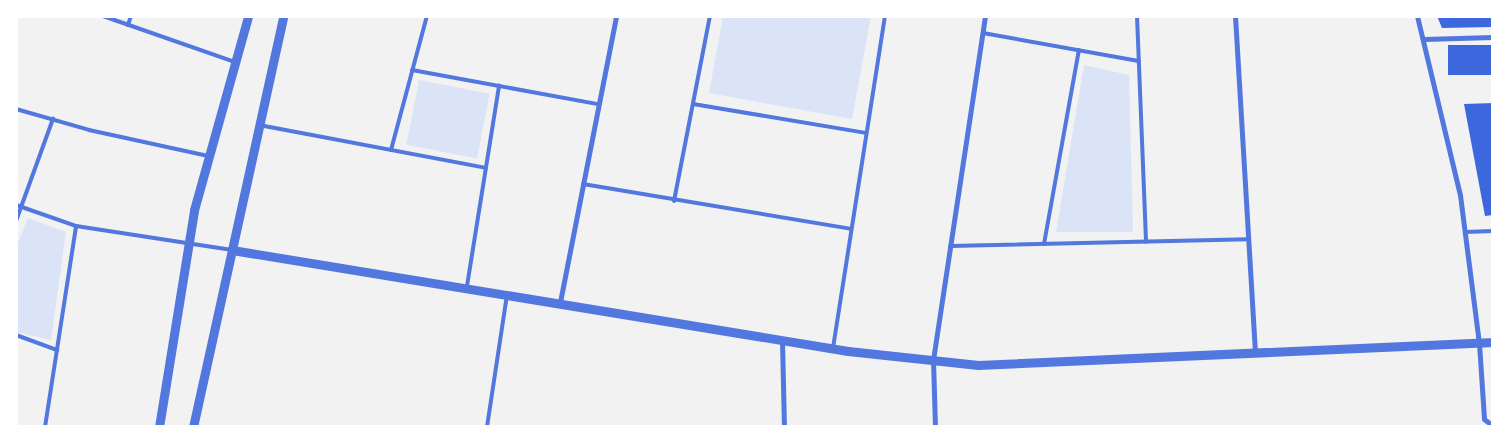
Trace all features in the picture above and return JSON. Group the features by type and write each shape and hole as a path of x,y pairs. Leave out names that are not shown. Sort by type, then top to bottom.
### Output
{"street":[{"path":"159,427 187,243 248,16"},
{"path":"193,427 283,16"},
{"path":"560,302 616,16"},
{"path":"935,427 932,360 985,16"},
{"path":"1235,16 1255,353"},
{"path":"1417,16 1460,195 1479,343 1484,419 1493,426"},
{"path":"1424,39 1493,37"},
{"path":"232,250 467,286 833,348 978,365 1493,342"},
{"path":"782,340 784,427"}],"lane":[{"path":"103,16 235,62"},
{"path":"128,25 131,16"},
{"path":"391,150 427,16"},
{"path":"674,201 710,16"},
{"path":"833,348 884,16"},
{"path":"1137,16 1146,242"},
{"path":"983,33 1139,61"},
{"path":"1044,244 1079,50"},
{"path":"412,70 598,104"},
{"path":"467,286 499,86"},
{"path":"693,104 866,133"},
{"path":"16,109 209,156"},
{"path":"16,221 52,119"},
{"path":"259,125 486,168"},
{"path":"583,184 674,201 851,229"},
{"path":"16,205 76,226 232,250"},
{"path":"45,427 76,226"},
{"path":"1465,232 1493,231"},
{"path":"950,246 1248,239"},
{"path":"487,427 508,293"},
{"path":"16,335 57,350"},
{"path":"386,427 398,427"}],"shaded area":[{"path":"723,16 871,16 852,119 709,93"},
{"path":"1084,65 1129,75 1133,232 1056,232"},
{"path":"419,80 490,94 477,159 406,145"},
{"path":"28,218 66,232 51,340 16,332 16,248"}],"building":[{"path":"1437,16 1493,16 1493,27 1442,28"},
{"path":"1448,45 1493,45 1493,75 1448,75"},
{"path":"1493,103 1493,215 1485,216 1464,104"}]}
